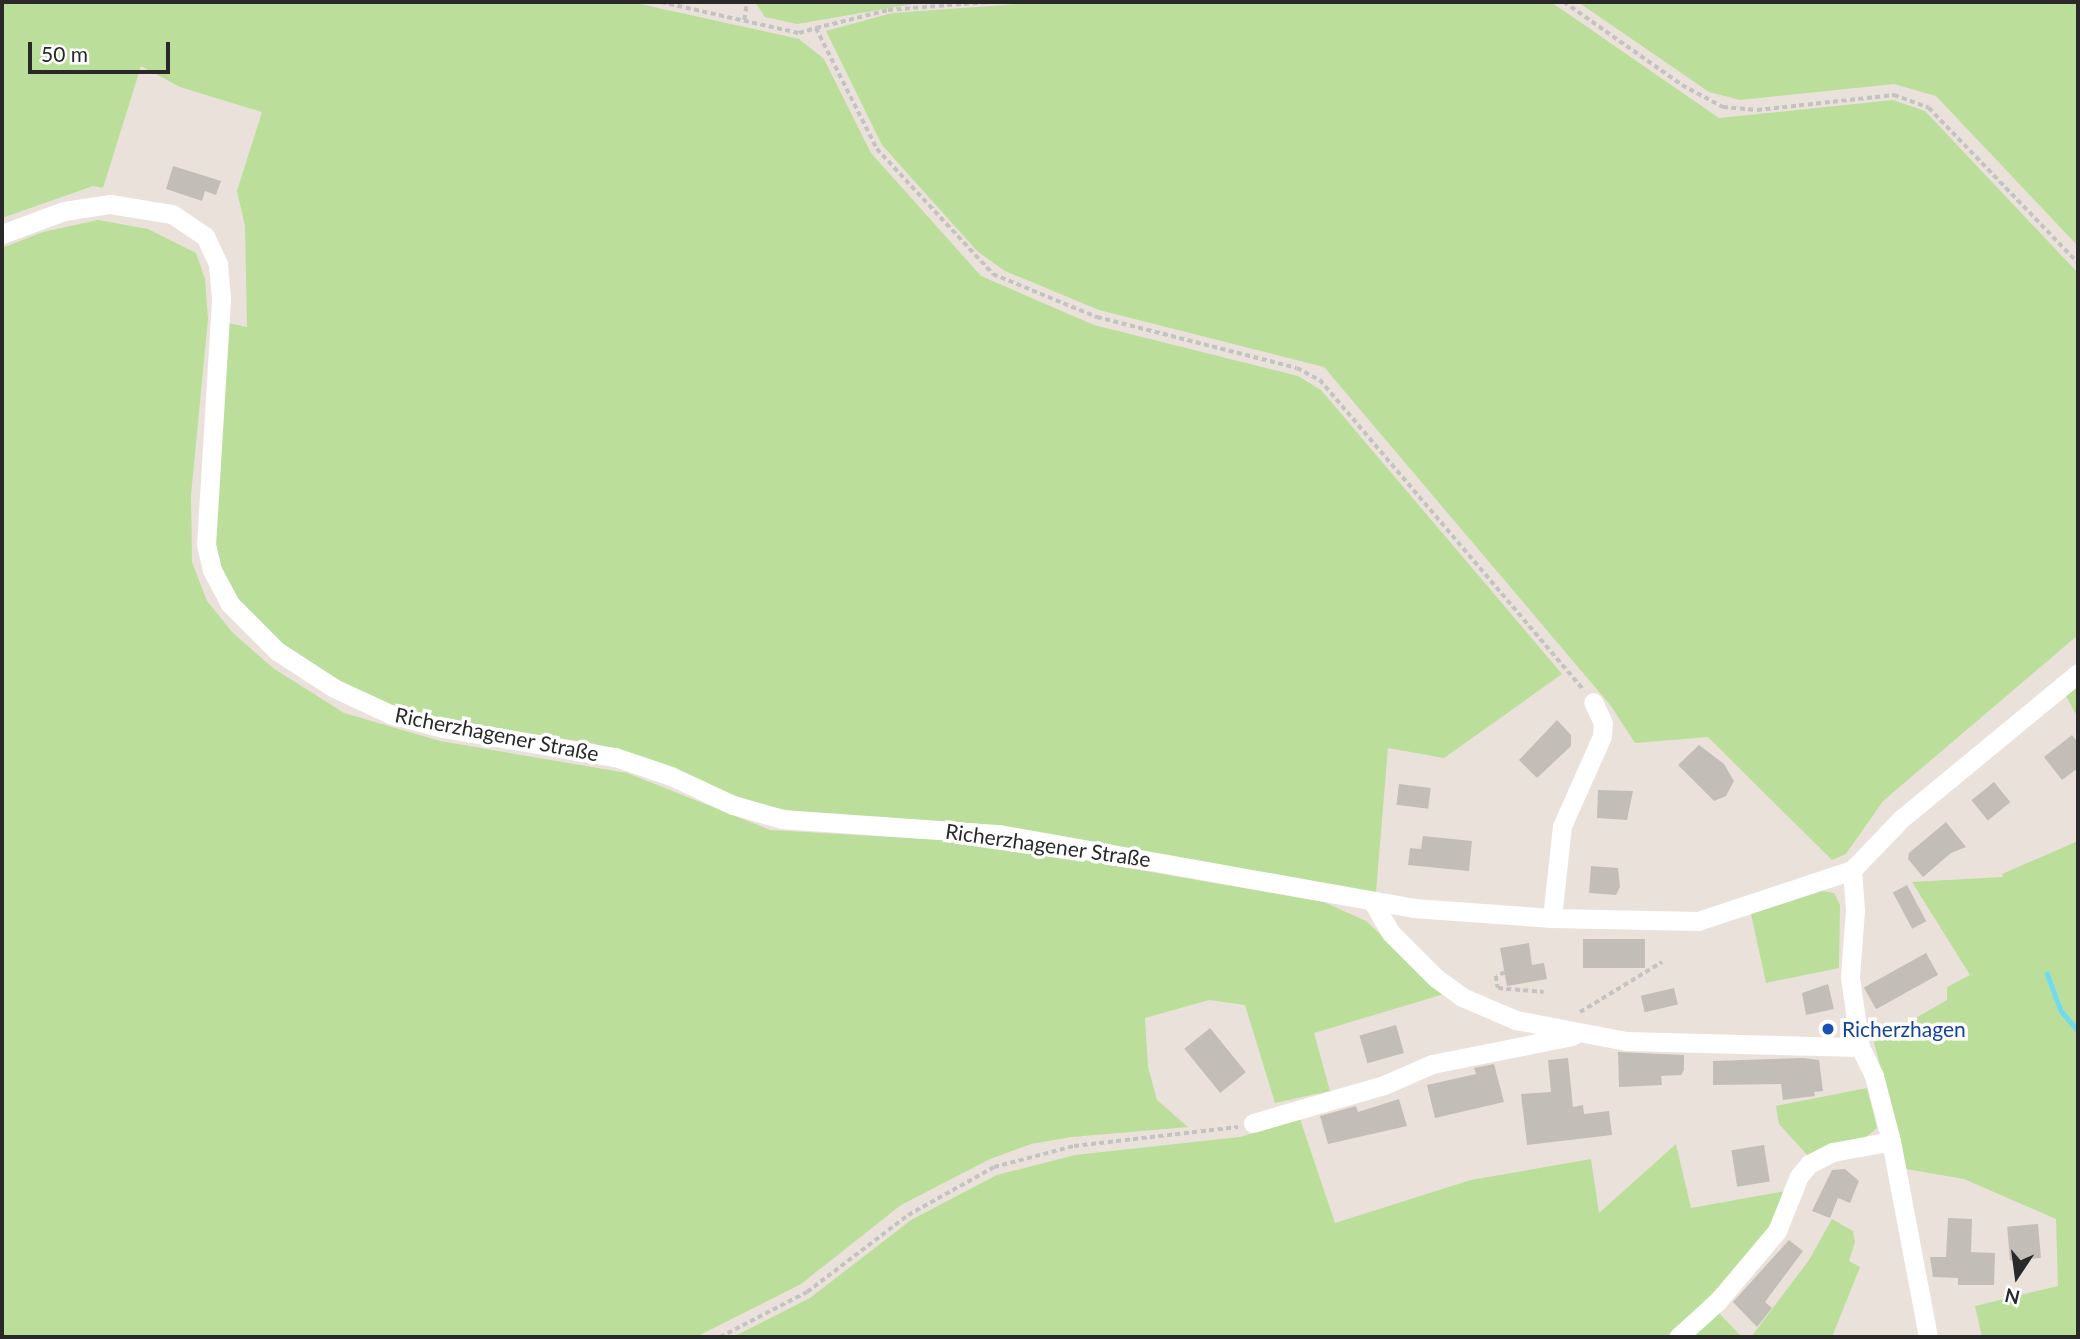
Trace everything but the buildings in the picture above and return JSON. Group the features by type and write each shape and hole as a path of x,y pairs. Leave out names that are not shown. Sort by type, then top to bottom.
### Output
{"street":[{"name":"Richerzhagener Straße","path":"2,234 64,211 110,204 164,211 192,223 205,236 218,264 220,300 205,515 212,570 230,604 261,638 364,704 443,728 615,757 671,776 733,805 782,819 999,834 1374,904"},
{"path":"1374,904 1552,918 1698,921 1852,870 1900,819 2078,673"},
{"path":"1552,918 1562,826 1602,736 1603,723 1593,702"},
{"path":"1852,870 1855,910 1850,977 1860,1047 1874,1076 1891,1141 1928,1337"},
{"path":"1374,904 1390,933 1462,997 1516,1020 1580,1035 1645,1042 1815,1042 1860,1047"},
{"path":"1253,1123 1384,1085 1432,1065 1580,1035"},
{"path":"1678,1337 1718,1301 1777,1231 1799,1176 1810,1164 1833,1152 1891,1141"}],"path":[{"path":"661,2 799,33 888,10 988,2"},
{"path":"744,20 747,2"},
{"path":"1564,2 1702,98 1723,107 1757,110 1894,95 1929,108 2078,263"},
{"path":"816,28 877,149 978,261 993,274 1097,317 1310,373 1327,387 1593,702"},
{"path":"1555,1029 1662,962"},
{"path":"1505,973 1496,976 1498,988 1544,992"},
{"path":"720,1337 807,1292 908,1215 994,1167 1074,1146 1177,1137 1253,1123"}],"green space":[{"path":"2,2 631,2 799,39 824,59 871,153 981,276 1094,325 1298,376 1321,390 1562,674 1444,758 1388,748 1376,892 1369,894 818,816 742,801 648,759 591,743 445,722 369,699 278,644 242,607 221,569 215,543 228,323 247,327 245,226 237,191 262,112 180,87 141,66 103,188 93,186 2,218"},
{"path":"755,2 925,2 797,24 765,17"},
{"path":"1045,2 1551,2 1719,118 1893,100 1925,111 2078,273 2078,635 1883,801 1846,854 1832,860 1708,737 1635,743 1611,706 1324,367 1099,310 1005,271 978,252 882,145 826,31 892,13"},
{"path":"1578,2 2078,2 2078,246 1936,96 1894,84 1740,100 1709,92"},
{"path":"98,220 148,229 196,253 205,279 208,319 191,495 192,562 207,601 233,633 273,668 344,713 440,741 627,773 770,830 977,842 1324,902 1366,921 1444,994 1314,1033 1330,1091 1275,1103 1245,1005 1209,1000 1145,1018 1148,1067 1157,1100 1188,1127 1072,1137 1031,1144 990,1159 901,1205 801,1284 696,1337 2,1337 2,248 43,232"},
{"path":"2078,687 2078,718 2066,696"},
{"path":"2078,841 2078,1027 2063,1009 2049,971 2044,973 2059,1013 2078,1035 2078,1337 1982,1337 1975,1306 2058,1286 2056,1219 1964,1179 1906,1169 1874,1042 1947,1000 1947,987 1970,975 1912,882 2003,877 2002,874"},
{"path":"1822,891 1834,893 1840,905 1839,968 1766,983 1751,914"},
{"path":"1867,1088 1877,1128 1864,1139 1809,1157 1779,1124 1776,1106"},
{"path":"1300,1119 1335,1223 1471,1180 1591,1159 1599,1213 1676,1144 1691,1208 1786,1191 1761,1244 1669,1337 733,1337 810,1298 911,1220 997,1175 1075,1155 1240,1137"},
{"path":"1832,1219 1853,1231 1855,1242 1849,1261 1860,1267 1832,1337 1751,1337 1809,1260"},
{"path":"1716,1310 1742,1337 1688,1337"}],"water":[{"path":"2049,971 2063,1009 2078,1027 2078,1035 2059,1013 2044,973"}],"place":[{"name":"Richerzhagen","path":"1828,1029"}]}
